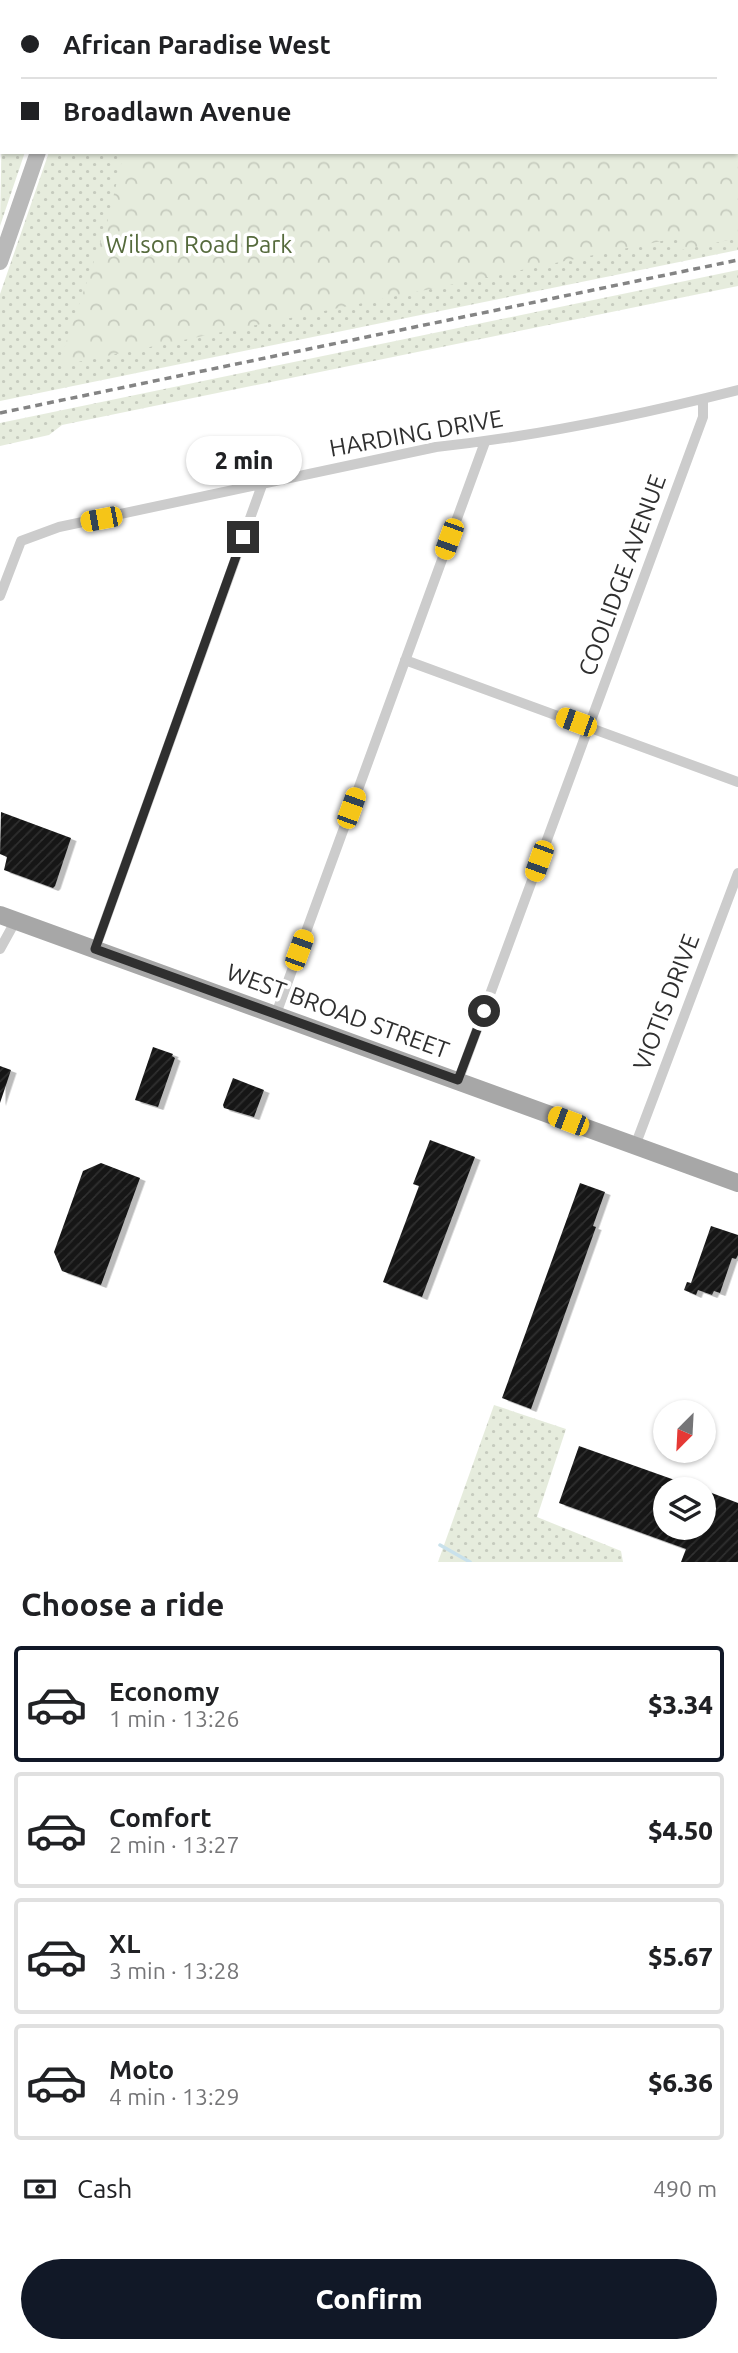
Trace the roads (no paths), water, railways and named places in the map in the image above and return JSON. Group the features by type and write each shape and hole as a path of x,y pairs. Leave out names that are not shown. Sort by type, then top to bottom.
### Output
{"main road":[{"path":"0,262 37,154"},
{"name":"WEST BROAD STREET","path":"8,918 738,1183"}],"street":[{"name":"HARDING DRIVE","path":"0,596 21,541 59,527 436,447 485,442 738,390"},
{"name":"COOLIDGE AVENUE","path":"458,1080 703,417 703,399"},
{"path":"276,1014 485,442"},
{"path":"95,949 262,485"},
{"path":"405,660 738,782"},
{"name":"VIOTIS DRIVE","path":"635,1146 738,873"},
{"path":"0,949 8,918"}],"waterway":[{"path":"440,1545 470,1562"}],"railway":[{"path":"0,413 738,260"}],"park label":[{"name":"Wilson Road Park","path":"199,244"}]}
